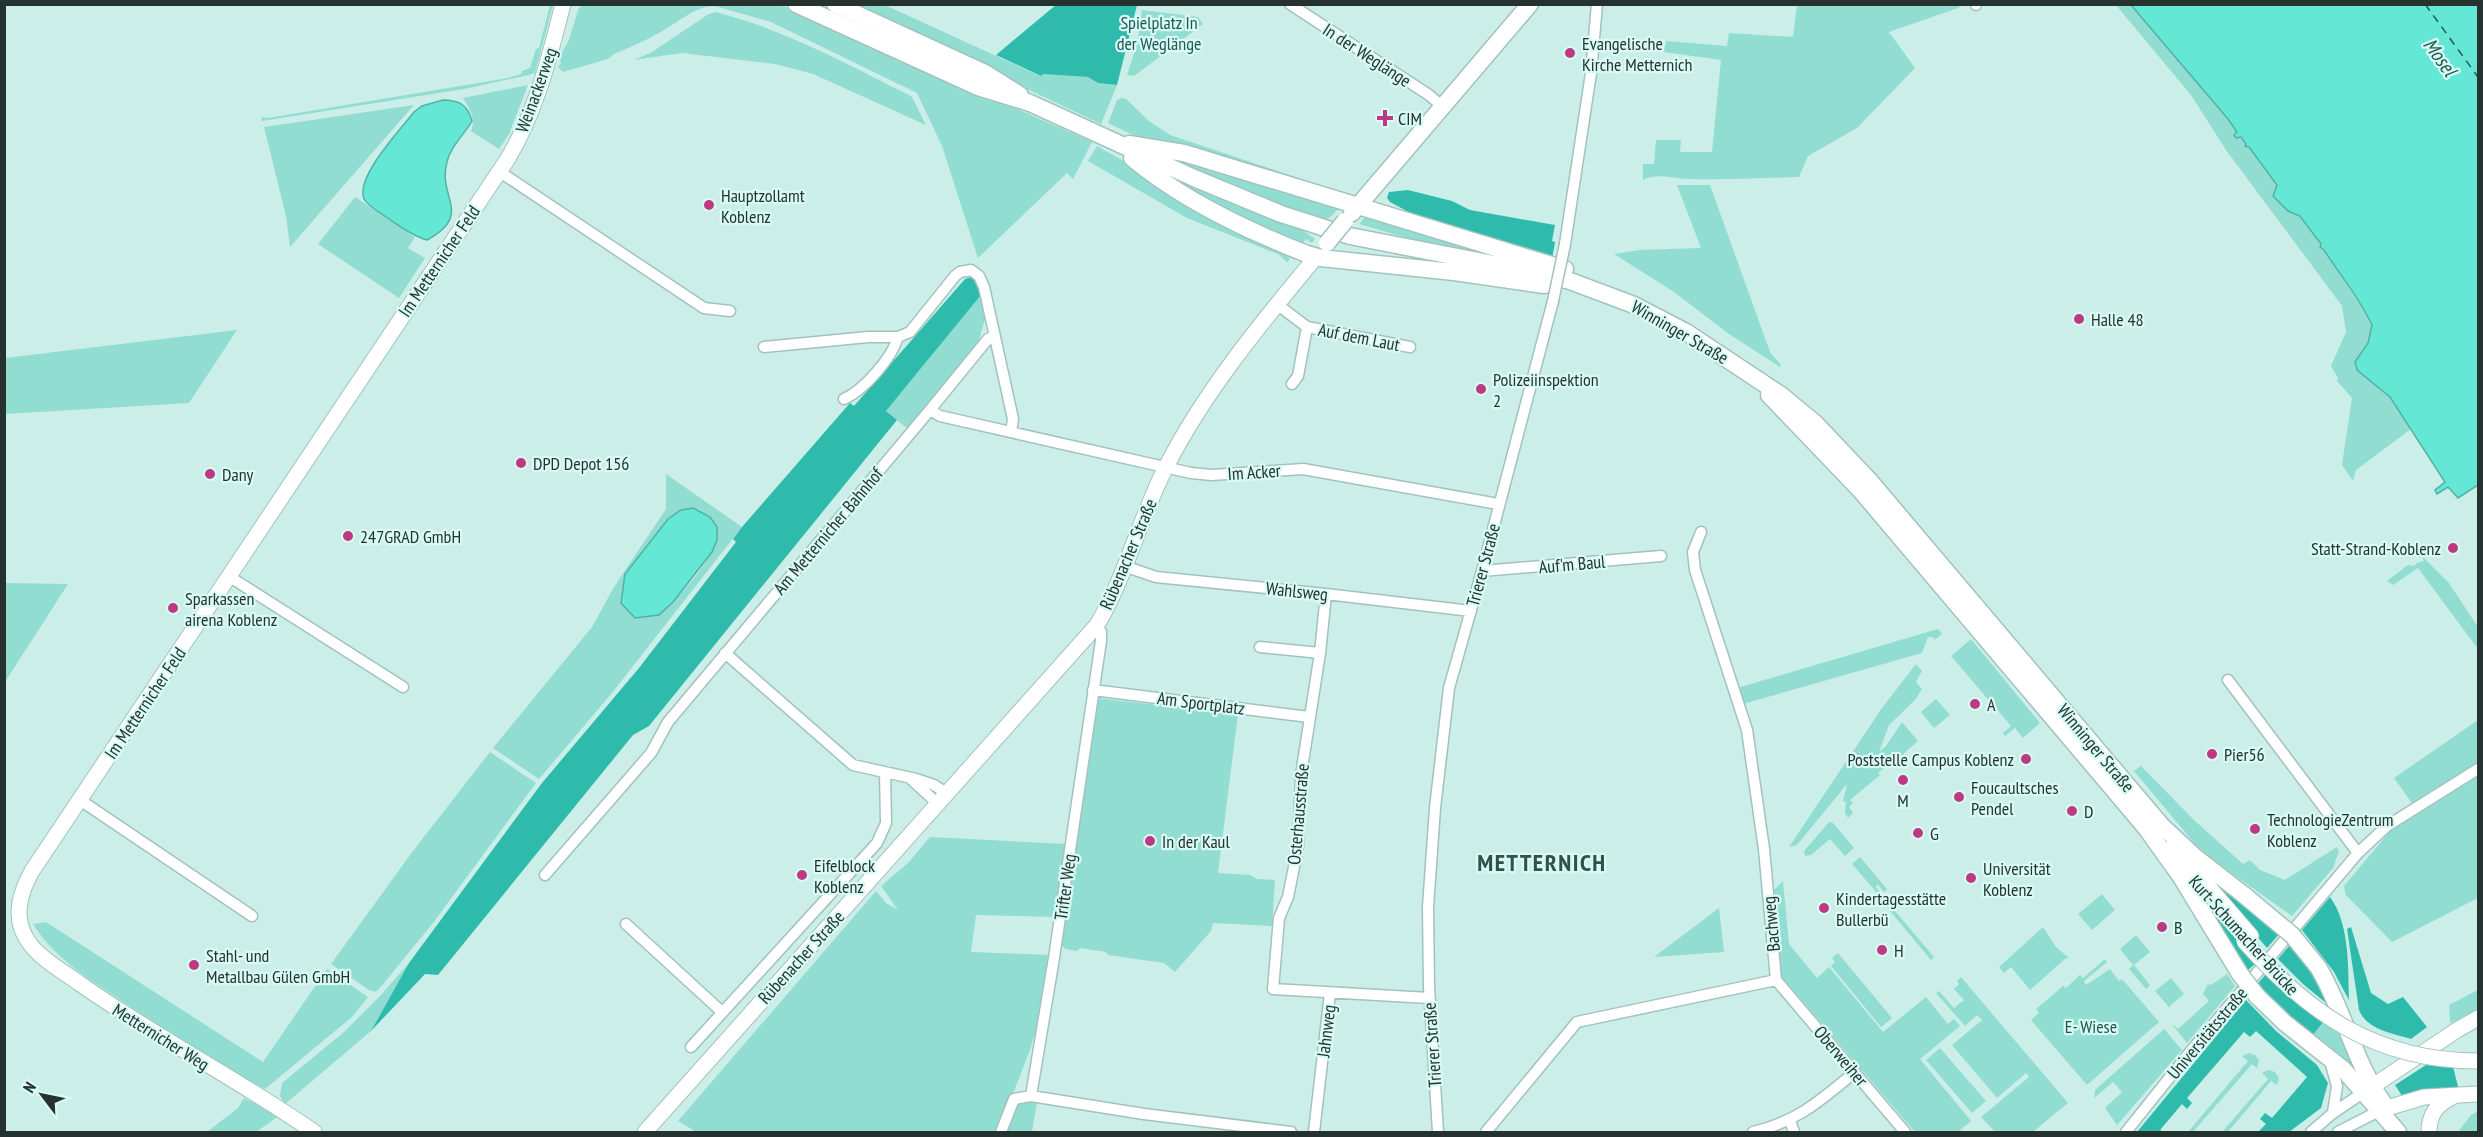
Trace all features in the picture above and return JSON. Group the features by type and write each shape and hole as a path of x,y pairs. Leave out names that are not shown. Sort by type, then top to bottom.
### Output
{"main road":[{"name":"Weinackerweg","path":"500,172 533,108 544,78 563,4"},
{"path":"796,4 978,87 1030,103 1247,202 1323,228 1377,241 1532,271 1598,290"},
{"path":"835,4 985,73 1030,103"},
{"name":"Rübenacher Straße","path":"645,1132 1096,625 1166,467 1208,397 1327,243 1530,4"},
{"path":"1115,142 1176,151 1359,205 1572,272 1598,290"},
{"path":"1115,142 1137,162 1189,198 1294,249 1316,257 1487,276 1576,292 1598,290"},
{"name":"Im Metternicher Feld","path":"21,927 19,910 26,881 500,172"},
{"name":"Winninger Straße","path":"1598,290 1678,327 1714,349 1757,381 1861,491 2157,831 2187,887 2240,974 2257,996 2285,1023 2368,1089 2398,1132"},
{"name":"Winninger Straße","path":"2157,831 2194,856 2292,935 2318,967 2332,993 2368,1089"},
{"name":"Kurt-Schumacher-Brücke","path":"2157,831 2178,861 2247,938 2329,1009 2351,1022 2388,1037 2432,1049 2478,1053"},
{"name":"Metternicher Weg","path":"21,927 35,949 96,995 161,1038 314,1132"},
{"name":"Kurt-Schumacher-Brücke","path":"2247,938 2270,970 2302,999 2346,1029 2385,1045 2429,1057 2478,1061"},
{"path":"2368,1089 2478,1018"},
{"path":"2383,1109 2424,1097 2478,1094"},
{"path":"2428,1132 2433,1112 2442,1102 2454,1096"},
{"name":"Winninger Straße","path":"2383,1109 2407,1132"}],"street":[{"name":"In der Weglänge","path":"1290,4 1443,106"},
{"name":"Trierer Straße","path":"1438,1132 1430,998 1428,906 1440,750 1449,688 1553,301 1565,244 1590,81 1597,4"},
{"path":"500,172 704,308 730,311"},
{"path":"764,347 868,337 898,337 910,332 956,276 966,270 975,273 981,281 1013,419 1011,432"},
{"name":"Auf dem Laut","path":"1278,304 1307,327 1410,347"},
{"name":"Auf dem Laut","path":"1292,384 1298,376 1307,327"},
{"path":"930,410 988,339 994,336"},
{"path":"844,399 862,386 889,357 898,337"},
{"name":"Im Acker","path":"930,410 940,416 1191,473 1212,475 1304,469 1498,504"},
{"name":"Am Metternicher Bahnhof","path":"545,875 651,753 668,722 930,410"},
{"name":"Bachweg","path":"1701,532 1693,552 1695,570 1747,730 1764,849 1776,980"},
{"name":"Auf'm Baul","path":"1482,572 1661,556"},
{"name":"Wahlsweg","path":"1124,566 1156,577 1471,611"},
{"path":"230,577 403,687"},
{"name":"Osterhausstraße","path":"1326,594 1320,653 1301,775 1298,847 1288,897 1279,918 1273,989 1330,993"},
{"name":"Trifter Weg","path":"1031,1096 1101,641 1101,632 1096,625"},
{"path":"1260,647 1320,653"},
{"path":"725,653 846,761 859,768 885,772 934,785 942,798"},
{"path":"2228,680 2358,853"},
{"name":"Am Sportplatz","path":"1093,690 1309,717"},
{"name":"Universitätsstraße","path":"2126,1132 2190,1052 2358,853 2387,826 2478,769"},
{"name":"Rübenacher Straße","path":"691,1047 880,837 886,823 885,772"},
{"path":"80,800 252,916"},
{"path":"626,924 722,1012"},
{"path":"1486,1132 1560,1044 1568,1030 1577,1022 1776,980"},
{"name":"Oberweiher","path":"1776,980 1905,1132"},
{"name":"Jahnweg","path":"1314,1132 1330,993 1430,998"},
{"path":"2326,1054 2336,1082 2333,1113"},
{"path":"1753,1132 1790,1121 1856,1072"},
{"path":"2311,1132 2333,1113 2368,1089"},
{"path":"1001,1132 1014,1099 1031,1096 1144,1114 1291,1132"},
{"path":"2338,1132 2383,1109"},
{"path":"1790,1121 1794,1132"}],"green space":[{"path":"550,5 553,5 535,73 464,89 262,121 261,117 268,118 521,74 522,71 530,68 536,49 539,48"},
{"path":"582,5 781,5 1092,142 1073,179 1067,173 978,258 942,146 917,93 771,22 715,6 692,12 657,34 608,59 563,72 558,67 561,63 559,58 569,40 578,10"},
{"path":"849,5 885,5 1040,76 1043,74 1088,77 1098,83 1117,85 1101,124"},
{"path":"1797,5 1962,5 1889,32 1915,68 1857,128 1808,156 1799,177 1684,179 1654,176 1643,180 1643,164 1654,164 1656,140 1681,140 1680,152 1712,152 1721,60 1664,52 1666,41 1727,46 1729,33 1793,37"},
{"path":"2116,5 2131,5 2228,119 2237,132 2234,135 2241,137 2275,181 2277,185 2274,196 2288,211 2296,212 2304,220 2370,320 2372,333 2357,370 2390,397 2411,429 2356,470 2353,481 2342,465 2352,398 2337,381 2338,378 2331,366 2346,332 2342,306 2226,150 2191,95"},
{"name":"Spielplatz In der Weglänge","path":"1142,10 1198,17 1203,24 1134,76 1127,75 1137,44"},
{"path":"715,12 790,37 907,94 912,97 926,125 813,74 775,64 682,53 634,60 652,52"},
{"path":"528,85 509,134 499,149 471,131 473,118 463,98"},
{"path":"1122,98 1170,135 1340,192 1139,138 1108,123 1117,100"},
{"path":"414,105 290,247 286,216 264,127"},
{"path":"1097,146 1284,251 1290,259 1287,262 1278,254 1187,218 1088,161"},
{"path":"1166,155 1338,209 1325,220 1307,217 1214,180"},
{"path":"1152,165 1209,193 1302,230 1315,239 1312,243 1306,239 1301,246 1207,203"},
{"path":"1677,185 1710,185 1770,352 1781,365 1780,367 1729,334 1674,292 1614,254 1639,250 1701,248"},
{"path":"355,197 415,237 408,248 425,258 399,298 318,244"},
{"path":"1366,216 1502,257 1411,239 1359,224"},
{"path":"981,295 986,315 978,344 909,430 886,411"},
{"path":"237,330 189,403 5,414 5,358"},
{"path":"666,474 742,527 612,693 539,779 493,748 592,627 614,587 666,509","holes":["717,540 692,580 658,615 621,603 623,598"]},
{"path":"2422,556 2449,583 2478,627 2478,649 2418,568 2393,585 2387,581 2408,565 2414,566 2424,561"},
{"path":"4,583 68,584 5,682"},
{"path":"1938,629 1942,634 1935,640 1935,638 1928,637 1922,653 1743,704 1737,688"},
{"path":"1971,639 2040,723 2023,738 2015,728 2005,736 2003,733 2011,726 1951,656"},
{"path":"1916,664 1922,671 1916,682 1922,689 1915,700 1889,725 1879,752 1886,746 1902,722 1918,741 1901,756 1898,753 1882,765 1884,768 1878,773 1880,775 1850,800 1853,803 1849,807 1853,813 1848,818 1845,813 1846,802 1843,801 1847,784 1797,845 1789,847 1882,708"},
{"path":"1095,698 1238,714 1218,873 1250,875 1257,879 1275,880 1272,926 1213,923 1211,931 1175,972 1164,963 1108,955 1106,952 1080,948 1077,951 1065,949 1060,943"},
{"path":"1936,699 1950,715 1934,728 1921,712"},
{"path":"2478,720 2478,762 2412,803 2394,778"},
{"path":"490,752 536,783 433,923 379,989 375,992 369,990 331,964 413,851"},
{"path":"2141,766 2194,820 2243,864 2250,860 2260,870 2285,880 2337,847 2339,851 2333,868 2292,916 2220,865 2195,844 2134,771"},
{"path":"2478,774 2478,898 2392,942 2346,895 2344,886 2391,830"},
{"path":"1829,822 1833,823 1854,848 1845,856 1830,839 1811,855 1805,856 1804,851"},
{"path":"930,837 1067,844 1056,917 976,915 971,952 1051,955 1044,1001 1030,1050 998,1132 696,1132 678,1121 876,891 886,903 898,910 881,886 908,863"},
{"path":"1860,857 1887,889 1884,892 1877,884 1876,887 1882,894 1866,907 1864,904 1877,893 1852,864"},
{"path":"1783,881 1789,944 1817,978 1829,967 1883,1032 1926,997 1948,1024 1954,1019 1960,1026 1920,1059 1971,1121 1960,1130 1962,1132 1915,1132 1781,976 1771,893"},
{"path":"2102,894 2115,910 2092,930 2078,914"},
{"path":"1884,898 1934,957 1931,960 1881,900"},
{"path":"1719,908 1724,952 1654,957"},
{"path":"46,922 263,1062 327,969 368,997 352,1017 265,1089 196,1050 77,970 53,949 33,924"},
{"path":"2043,927 2056,947 2069,958 2066,958 2030,990 2011,967 2004,973 1999,967"},
{"path":"2136,935 2150,952 2134,965 2150,985 2146,989 2129,969 2133,965 2120,949"},
{"path":"1838,953 1892,1018 1881,1027 1831,966 1835,962 1832,958"},
{"name":"E- Wiese","path":"2105,959 2107,962 2084,981 2086,985 2110,969 2119,981 2122,979 2159,1022 2087,1085 2031,1020 2039,1013 2036,1009 2063,986 2066,988 2080,975 2083,978"},
{"path":"409,963 371,1031 285,1104 280,1096 282,1083 344,1032"},
{"path":"2227,974 2235,986 2187,1043 2171,1023 2178,1029 2209,1001 2203,994 2208,984 2211,985"},
{"path":"1961,977 2068,1103 2033,1132 1995,1132 1981,1117 2029,1077 2026,1073 1997,1098 1952,1045 1982,1020 1977,1015 1965,1026 1936,993 1939,991 1954,1008 1964,1000 1954,989"},
{"path":"2171,978 2184,994 2169,1007 2155,991"},
{"path":"2478,990 2478,1010 2450,1023 2449,1005"},
{"path":"2323,1022 2348,1040 2361,1070 2353,1076 2310,1039"},
{"path":"2164,1029 2182,1050 2117,1125 2105,1108 2122,1092 2113,1082 2094,1098 2095,1090"},
{"path":"1940,1048 1986,1101 1972,1113 1926,1060"},
{"path":"2249,1053 2255,1055 2259,1060 2257,1068 2252,1064 2193,1132 2188,1132 2248,1061 2242,1056"},
{"path":"2268,1070 2275,1072 2279,1078 2277,1085 2271,1081 2228,1132 2222,1132 2268,1079 2262,1073"},
{"path":"244,1098 283,1118 276,1118 256,1132 207,1132 238,1108"},
{"path":"1019,1100 1037,1102 1032,1132 1006,1132"},
{"path":"2478,1111 2478,1132 2458,1132 2471,1115"}],"shaded area":[{"path":"1057,4 1137,5 1117,85 1098,83 1088,77 1043,74 1041,76 996,55"},
{"path":"1408,190 1452,201 1470,210 1555,225 1552,259 1431,224 1390,202 1387,198 1389,192"},
{"path":"971,277 980,287 981,295 886,411 897,420 649,726 633,735 438,975 425,974 371,1031 409,963 542,783 639,668 736,542 733,539 742,527 850,403 854,406 965,279"},
{"path":"2208,879 2234,895 2279,934 2267,948"},
{"path":"2202,897 2256,963 2246,972"},
{"path":"2330,897 2337,908 2345,933 2349,1000 2334,972 2302,930"},
{"path":"2351,927 2371,993 2388,1004 2403,997 2427,1027 2411,1039 2374,1026 2363,1017 2359,1010 2347,929"},
{"path":"2290,945 2302,957 2327,998 2326,1003 2278,959"},
{"path":"2266,974 2323,1022 2310,1039 2255,987"},
{"path":"2246,1000 2276,1031 2317,1065 2328,1083 2321,1108 2289,1132 2258,1132 2266,1124 2260,1119 2265,1113 2272,1118 2307,1077 2256,1031 2250,1037 2244,1032 2187,1098 2192,1103 2187,1109 2182,1104 2160,1130 2163,1132 2137,1132"},
{"path":"2426,1065 2453,1067 2459,1090 2404,1099 2395,1085"}],"water":[{"name":"Mosel","path":"2131,5 2478,5 2478,485 2458,498 2448,487 2437,494 2435,490 2445,482 2390,397 2357,370 2355,362 2368,343 2372,325 2361,305 2300,216 2288,211 2273,196 2277,185 2249,147 2245,146 2241,137 2236,138 2234,135 2237,132 2228,119"},
{"path":"443,100 462,104 472,121 454,146 447,162 446,186 451,205 449,222 441,231 427,240 405,230 371,206 364,199 363,190 372,166 414,112 422,106"},
{"path":"693,508 710,517 717,527 717,540 712,552 673,602 659,615 635,618 621,603 625,574 668,519 681,510"}],"ferry route":[{"path":"2425,4 2478,77"}],"place":[{"name":"Evangelische Kirche Metternich","path":"1570,53"},
{"name":"CIM","path":"1385,118"},
{"name":"Hauptzollamt Koblenz","path":"709,205"},
{"name":"Halle 48","path":"2079,319"},
{"name":"Polizeiinspektion 2","path":"1481,389"},
{"name":"DPD Depot 156","path":"521,463"},
{"name":"Dany","path":"210,474"},
{"name":"247GRAD GmbH","path":"348,536"},
{"name":"Statt-Strand-Koblenz","path":"2453,548"},
{"name":"Sparkassen airena Koblenz","path":"173,608"},
{"name":"A","path":"1975,704"},
{"name":"Pier56","path":"2212,754"},
{"name":"Poststelle Campus Koblenz","path":"2026,759"},
{"name":"M","path":"1903,780"},
{"name":"Foucaultsches Pendel","path":"1959,797"},
{"name":"D","path":"2072,811"},
{"name":"TechnologieZentrum Koblenz","path":"2255,829"},
{"name":"G","path":"1918,833"},
{"name":"In der Kaul","path":"1150,841"},
{"name":"Eifelblock Koblenz","path":"802,875"},
{"name":"Universität Koblenz","path":"1971,878"},
{"name":"Kindertagesstätte Bullerbü","path":"1824,908"},
{"name":"B","path":"2162,927"},
{"name":"H","path":"1882,950"},
{"name":"Stahl- und Metallbau Gülen GmbH","path":"194,965"}],"district":[{"name":"METTERNICH","path":"1542,862"}]}
